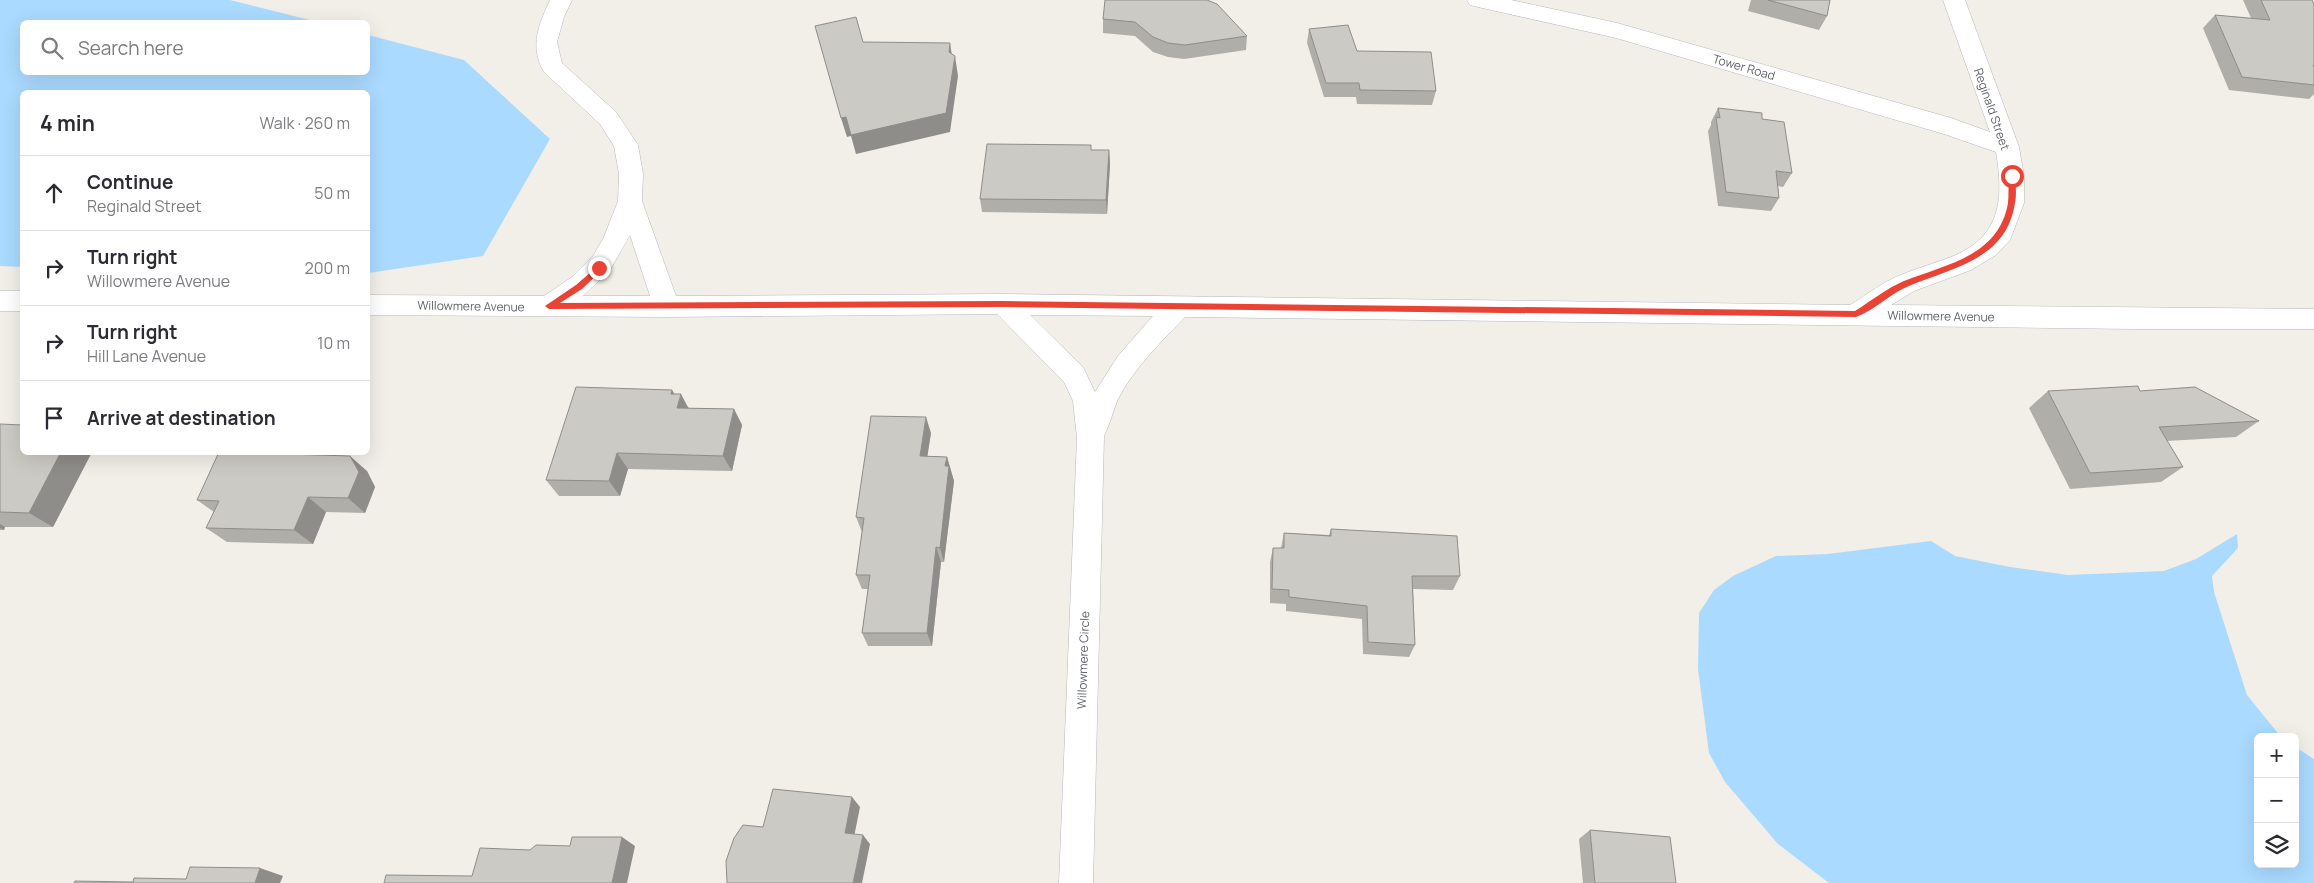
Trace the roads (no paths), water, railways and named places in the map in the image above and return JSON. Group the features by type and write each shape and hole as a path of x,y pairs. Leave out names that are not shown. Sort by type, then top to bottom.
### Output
{"street":[{"path":"549,306 579,287 599,268 618,238 630,201 631,174 626,145 608,118 552,66 546,42 553,17 561,0"},
{"name":"Tower Road","path":"1478,0 1618,31 1952,127 2007,147"},
{"name":"Reginald Street","path":"1856,314 1905,284 1962,263 1987,248 2001,234 2012,203 2012,176 2007,147 1954,0"},
{"path":"630,201 667,307"},
{"path":"0,301 20,301"},
{"name":"Willowmere Avenue","path":"370,304 667,307 1003,304 2134,319 2314,319"},
{"name":"Willowmere Circle","path":"1003,304 1074,375 1086,401 1091,438 1076,883"},
{"name":"Willowmere Circle","path":"1091,438 1099,406 1130,356 1178,307"}],"water":[{"path":"0,0 230,0 310,20 20,20 20,75 370,75 370,36 464,60 550,139 483,256 370,273 370,90 20,90 20,267 0,266"},
{"path":"2237,534 2238,548 2212,576 2214,592 2247,695 2278,733 2254,733 2254,868 2299,868 2299,750 2314,759 2314,883 1829,883 1778,844 1725,782 1709,753 1698,669 1699,613 1714,590 1733,576 1776,556 1828,554 1931,541 1955,556 2010,567 2068,575 2164,571 2196,559"}]}
